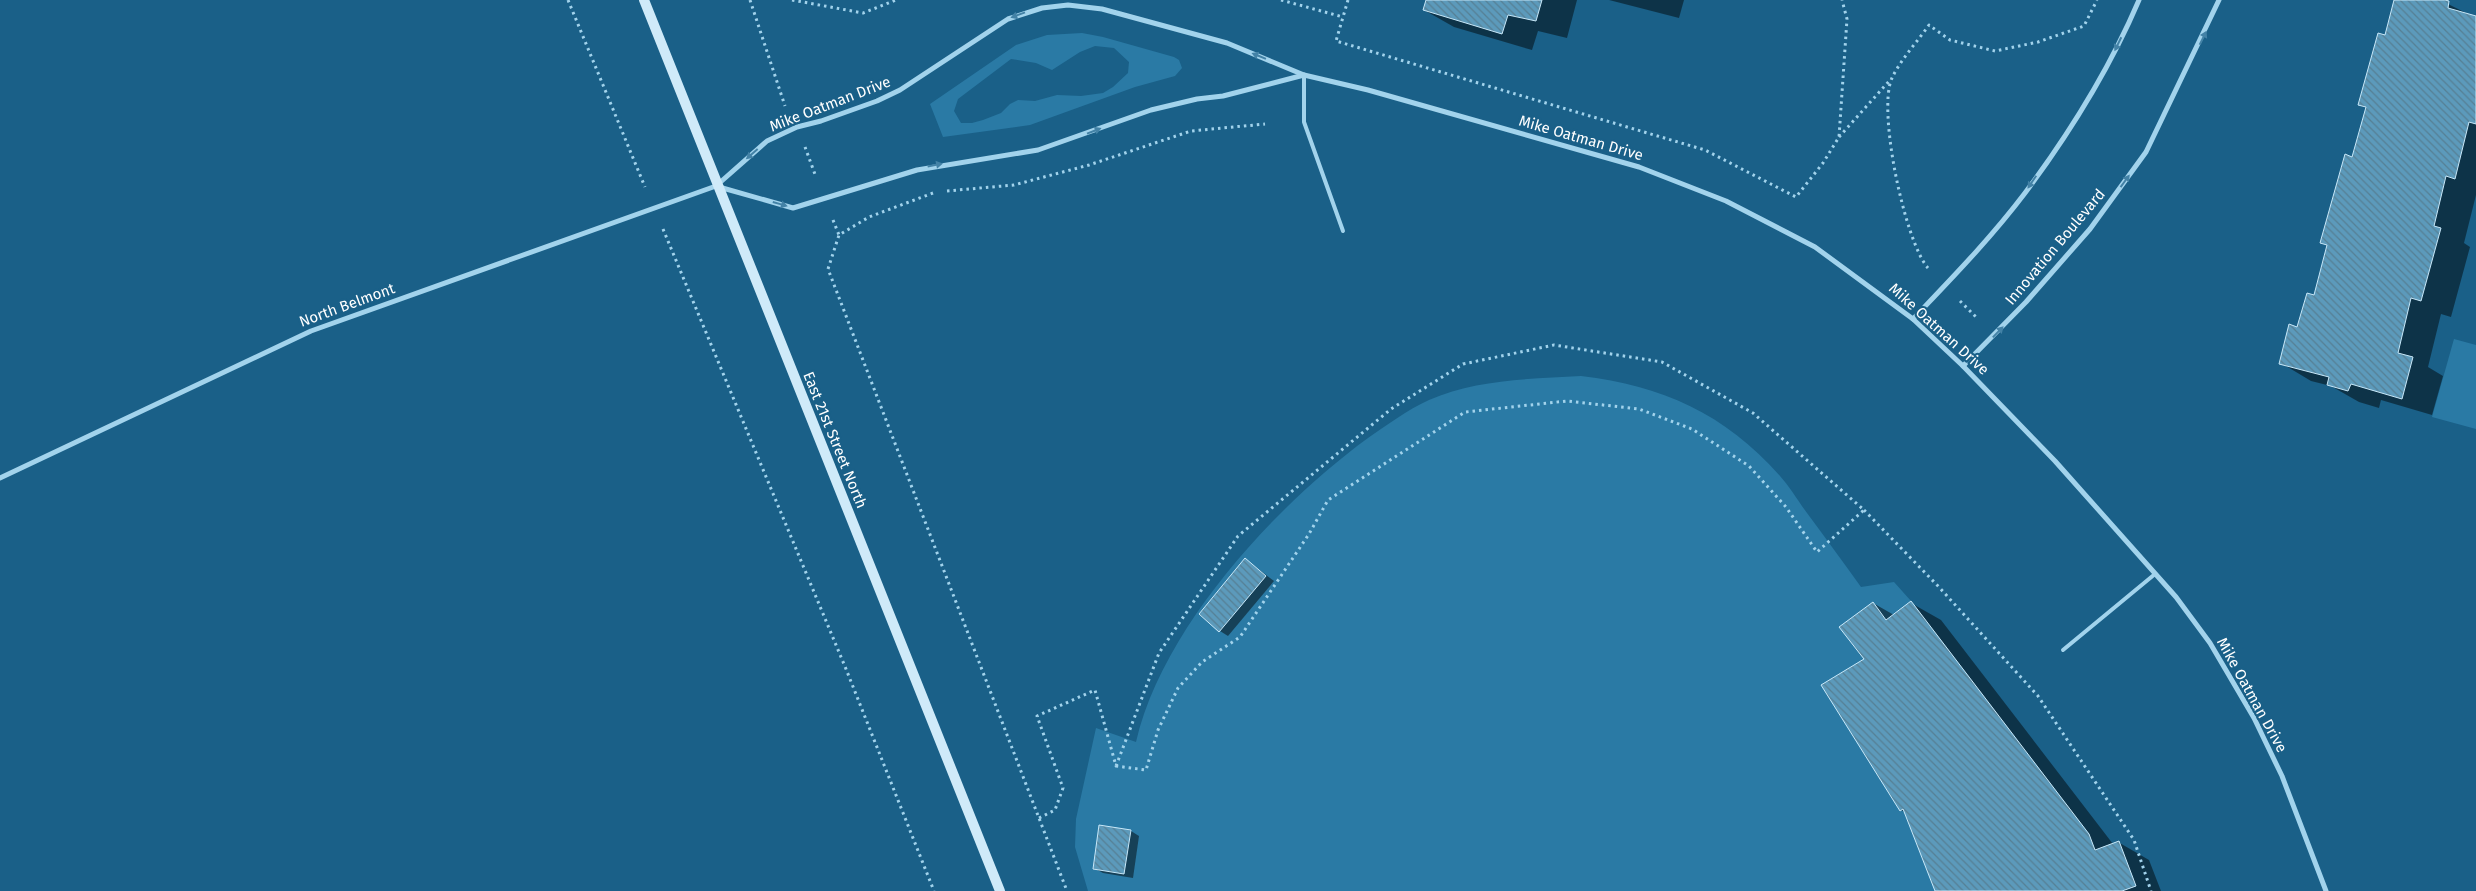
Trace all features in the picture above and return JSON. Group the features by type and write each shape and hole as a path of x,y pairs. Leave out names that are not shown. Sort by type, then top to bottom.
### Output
{"main road":[{"name":"East 21st Street North","path":"644,0 716,186 1000,891"}],"street":[{"path":"1913,319 2024,193 2079,114 2112,57 2139,0"},
{"name":"Innovation Boulevard","path":"1964,366 1995,335 2090,229 2146,152 2219,0"},
{"name":"Mike Oatman Drive","path":"716,186 767,141 797,127 821,121 877,101 900,90 999,23 1042,8 1077,6 1121,14 1227,43 1304,75 1368,90 1588,152 1694,187 1746,210 1815,247 1913,319 1964,366 2055,460 2155,574 2210,643 2238,689 2282,776 2326,891"},
{"name":"Mike Oatman Drive","path":"716,186 793,208 916,170 1038,150 1151,110 1197,99 1223,96 1304,75"},
{"name":"North Belmont","path":"0,478 311,331 716,186"}],"lane":[{"path":"1304,75 1304,122 1343,231"},
{"path":"2063,650 2155,574"}],"path":[{"path":"568,0 838,651 934,891"},
{"path":"792,0 863,14 896,0"},
{"path":"1281,0 1343,17"},
{"path":"1348,0 1336,41 1705,150 1796,197 1823,163 1839,138 1892,78 1930,24 1950,40 1995,51 2038,42 2084,26 2097,0"},
{"path":"1839,138 1847,19 1842,0"},
{"path":"1892,78 1886,104 1891,153 1907,218 1920,259 1944,286 1995,335"},
{"path":"946,192 1014,185 1089,165 1191,131 1265,124"},
{"path":"936,192 869,217 839,235 828,269 1067,891"},
{"path":"1116,766 1159,653 1238,536 1391,409 1463,364 1554,345 1662,362 1753,412 1864,510 1938,586 2038,696 2134,840 2151,891"},
{"path":"1116,766 1146,770 1158,730 1178,688 1202,662 1240,636 1309,534 1328,500 1465,412 1566,402 1640,409 1692,429 1749,466 1786,507 1817,552 1864,510"},
{"path":"1039,818 1056,810 1063,788 1037,716 1095,690 1116,766"}],"shaded area":[{"path":"1082,33 1103,37 1174,57 1179,60 1182,68 1175,76 1135,87 1030,125 943,137 930,104 1016,45 1047,35","holes":["1095,46 1114,48 1129,62 1128,73 1113,87 1103,93 1081,96 1057,95 1035,101 1018,100 1010,104 1001,113 972,123 961,123 954,111 958,99 1011,59 1036,63 1052,70 1080,52"]},
{"path":"2454,339 2476,345 2476,429 2432,417"},
{"path":"1581,376 1639,387 1665,395 1714,419 1759,454 1787,485 1861,587 1894,582 1911,601 2089,834 2095,850 2119,841 2136,886 2122,891 1088,891 1075,847 1076,819 1096,728 1136,742 1150,699 1170,656 1197,613 1227,572 1261,534 1297,498 1368,438 1397,418 1429,400 1465,388 1503,381"}],"building":[{"path":"1426,0 1542,0 1536,21 1508,15 1502,34 1423,10"},
{"path":"2394,0 2445,0 2449,1 2448,8 2476,16 2476,124 2469,122 2455,179 2446,176 2434,226 2441,228 2421,301 2411,298 2398,353 2413,357 2402,399 2351,384 2348,391 2327,385 2329,377 2279,364 2289,324 2297,327 2307,293 2314,295 2327,245 2320,243 2345,154 2352,157 2366,107 2358,105 2378,33 2385,35"},
{"path":"1245,558 1266,576 1219,632 1199,614"},
{"path":"1911,601 2089,834 2095,850 2119,841 2136,886 2122,891 1935,891 1903,809 1900,811 1821,685 1864,659 1839,627 1873,602 1886,620"},
{"path":"1099,825 1131,830 1124,874 1093,869"}]}
